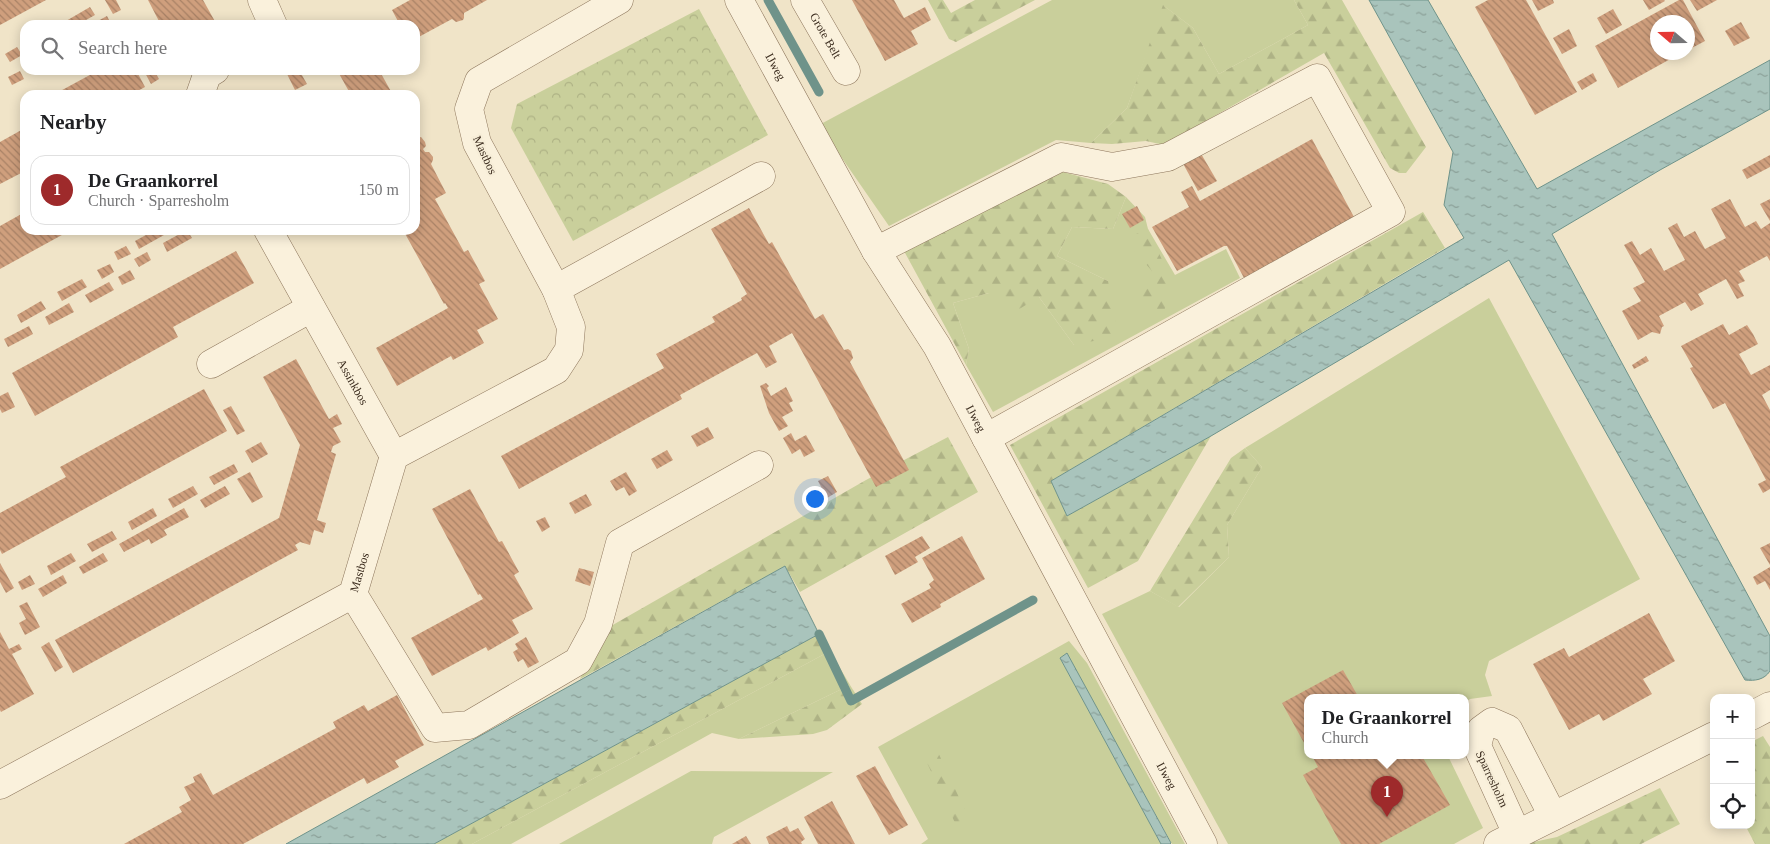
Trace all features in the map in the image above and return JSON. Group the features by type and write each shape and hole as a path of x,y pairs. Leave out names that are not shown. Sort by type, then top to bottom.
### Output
{"street":[{"path":"262,0 271,20"},
{"name":"Mastbos","path":"0,785 353,594 394,456 556,370 569,350 571,327 556,289 477,142 469,109 479,81 620,0"},
{"name":"IJweg","path":"739,0 876,251 937,346 1203,844"},
{"name":"Grote Belt","path":"805,0 846,71"},
{"path":"202,90 207,75"},
{"path":"876,251 1060,157 1112,167 1168,158 1317,78 1391,212 986,438"},
{"path":"556,289 761,176"},
{"name":"Assinkbos","path":"271,235 394,456"},
{"path":"211,364 311,308"},
{"path":"353,594 435,728 469,724 578,661 598,624 620,542 759,465"},
{"path":"1755,714 1770,706"},
{"name":"Sparresholm","path":"1553,816 1508,729 1492,722 1481,730 1477,746 1508,839 1710,738"}],"green space":[{"path":"928,0 943,0 951,13 975,0 1035,0 956,42 949,39"},
{"path":"1052,0 1294,0 1308,25 1219,74 1193,28 1164,6 1127,108 1091,143 1056,140 889,226 819,125"},
{"path":"1294,0 1342,0 1426,147 1406,173 1399,173 1390,168 1324,53 1164,145 1146,141 1112,144 1091,143 1127,108 1163,5 1193,28 1219,74 1308,25"},
{"path":"699,9 768,135 573,241 511,128 517,104"},
{"path":"1063,172 1108,184 1126,197 1113,229 1072,227 1057,256 1108,281 1118,336 1074,345 1039,297 1011,314 989,293 953,303 969,349 966,365 904,251"},
{"path":"1126,197 1145,217 1148,229 1175,275 1226,249 1240,278 993,412 966,365 969,349 953,303 989,293 1039,297 1074,345 1108,281 1057,256 1072,227 1113,229"},
{"path":"1423,212 1445,248 1051,481 1067,516 1211,436 1138,561 1088,588 1010,445"},
{"path":"1148,229 1168,273 1164,319 1137,299 1152,271 1124,239"},
{"path":"1489,298 1640,579 1489,661 1485,675 1492,696 1469,700 1469,694 1304,694 1304,759 1449,759 1483,828 1454,844 1228,844 1102,614 1150,591 1179,607 1229,557 1227,525 1262,467 1245,448"},
{"path":"948,437 978,492 800,592 785,566 580,679 604,630 866,480"},
{"path":"1245,448 1262,467 1227,525 1229,557 1178,607 1150,591 1231,458"},
{"path":"819,634 830,651 472,844 434,844"},
{"path":"1069,641 1087,663 1185,844 1172,844 1067,654 1060,658 1161,844 921,844 928,839 878,747"},
{"path":"830,651 850,685 739,739 712,733 511,844 472,844"},
{"path":"850,685 862,704 827,730 813,734 739,739"},
{"path":"1763,736 1770,747 1770,844 1755,844 1747,829 1755,829 1755,740"},
{"path":"936,748 971,823 956,825 922,752"},
{"path":"691,771 833,772 714,837 712,844 559,844"},
{"path":"1660,788 1680,824 1641,844 1524,844 1557,837"}],"water":[{"path":"1369,0 1428,0 1537,189 1770,60 1770,109 1660,170 1552,234 1770,636 1770,671 1762,678 1745,680 1509,260 1211,436 1067,516 1051,481 1464,238 1444,205 1453,152"},
{"path":"785,566 819,634 434,844 286,844"},
{"path":"1067,653 1170,844 1161,844 1060,658"}],"building":[{"path":"0,0 46,0 0,25"},
{"path":"105,0 116,0 121,10 113,14"},
{"path":"148,0 203,0 214,20 158,20"},
{"path":"410,0 487,0 464,13 463,20 456,22 452,19 420,36 420,20 397,20 392,10"},
{"path":"852,0 894,0 904,18 925,7 931,20 911,31 918,44 885,61"},
{"path":"1488,0 1526,0 1577,92 1535,115 1475,7"},
{"path":"1532,0 1553,0 1554,3 1538,11"},
{"path":"1643,0 1664,0 1665,1 1649,10"},
{"path":"1679,0 1683,0 1691,15 1652,15"},
{"path":"1690,0 1717,0 1697,11"},
{"path":"90,7 95,15 86,20 68,20"},
{"path":"1613,9 1622,25 1606,34 1597,18"},
{"path":"107,16 109,20 100,20"},
{"path":"1650,16 1650,60 1669,60 1618,88 1595,46"},
{"path":"1695,22 1705,41 1695,46"},
{"path":"1741,22 1750,38 1734,46 1725,31"},
{"path":"1569,29 1577,46 1562,54 1553,38"},
{"path":"17,47 20,52 20,56 10,62 5,54"},
{"path":"20,71 20,75 24,79 12,85 8,77"},
{"path":"1593,73 1597,81 1582,90 1577,82"},
{"path":"90,75 139,75 145,87 139,90 62,90"},
{"path":"146,75 157,75 159,79 151,84"},
{"path":"288,75 302,75 307,84 295,90"},
{"path":"340,75 382,75 390,90 348,90"},
{"path":"20,131 20,174 0,184 0,142"},
{"path":"420,137 425,142 426,146 423,149 433,157 431,164 446,193 435,199 464,252 468,250 485,281 479,284 498,319 477,330 484,343 453,360 451,356 397,386 376,348 448,308 406,235 420,235"},
{"path":"1312,139 1354,217 1244,278 1227,246 1177,271 1152,227 1189,207 1181,192 1192,186 1200,201"},
{"path":"1200,152 1217,181 1198,191 1180,158"},
{"path":"1770,155 1770,167 1747,179 1742,170"},
{"path":"1730,199 1745,227 1756,221 1761,229 1770,223 1770,261 1767,256 1739,271 1745,281 1738,284 1744,296 1737,299 1726,279 1698,294 1704,304 1691,311 1685,302 1659,316 1664,326 1660,334 1652,332 1638,340 1622,311 1641,301 1633,288 1645,282 1624,245 1632,241 1640,255 1651,248 1664,271 1685,260 1668,228 1677,223 1684,237 1695,231 1705,249 1726,238 1711,209"},
{"path":"1770,199 1770,221 1760,204"},
{"path":"1137,206 1144,220 1130,228 1122,214"},
{"path":"749,208 769,244 772,242 815,319 823,314 844,350 848,349 851,351 853,358 850,362 909,470 876,487 792,333 769,346 777,362 766,368 757,353 680,395 682,399 519,489 501,456 664,368 656,354 715,322 712,317 742,300 741,298 747,294 711,229"},
{"path":"20,215 20,235 62,235 0,269 0,226"},
{"path":"146,235 164,235 139,249 135,241"},
{"path":"178,235 190,235 192,238 167,252 163,243"},
{"path":"126,246 131,254 118,260 114,252"},
{"path":"236,251 254,283 173,327 178,337 35,416 12,373"},
{"path":"147,252 151,260 139,267 134,259"},
{"path":"110,264 114,272 102,279 97,270"},
{"path":"130,270 135,279 122,285 118,277"},
{"path":"82,279 87,287 62,301 57,292"},
{"path":"109,282 114,290 90,303 85,295"},
{"path":"41,301 46,309 21,323 17,315"},
{"path":"69,303 74,312 49,325 45,317"},
{"path":"1723,324 1729,335 1747,325 1753,334 1758,344 1739,354 1751,375 1770,365 1770,390 1762,395 1770,410 1770,489 1763,493 1758,484 1766,480 1725,403 1713,409 1690,368 1693,367 1681,346"},
{"path":"29,326 33,334 8,347 4,339"},
{"path":"1646,356 1649,361 1634,369 1632,365"},
{"path":"296,359 329,419 337,414 342,424 333,428 341,442 333,446 331,452 336,454 317,520 326,523 323,533 314,530 310,545 300,542 295,545 298,550 73,673 55,640 279,518 300,445 263,377"},
{"path":"766,383 769,386 767,388 771,396 786,387 793,401 789,403 793,411 782,417 788,426 779,431 769,413 760,386"},
{"path":"204,389 227,431 2,554 0,550 0,513 66,477 60,467"},
{"path":"8,392 15,407 2,413 0,409 0,396"},
{"path":"231,406 245,431 237,435 223,410"},
{"path":"708,427 714,438 697,447 691,436"},
{"path":"791,433 795,441 806,435 815,451 804,457 800,449 792,454 783,438"},
{"path":"261,442 268,454 252,463 245,451"},
{"path":"667,450 673,460 657,469 651,459"},
{"path":"234,464 238,472 214,485 209,477"},
{"path":"250,472 263,497 252,503 237,479"},
{"path":"626,472 637,491 629,496 624,487 616,491 610,481"},
{"path":"828,476 837,492 827,498 818,481"},
{"path":"193,486 198,494 173,508 168,499"},
{"path":"225,486 230,494 205,508 200,500"},
{"path":"470,489 499,542 502,541 519,572 514,575 533,609 512,620 519,633 488,651 486,647 432,676 411,638 483,599 480,594 478,595 432,509"},
{"path":"586,494 592,505 575,514 569,503"},
{"path":"153,508 157,516 132,530 128,522"},
{"path":"184,508 189,517 164,530 167,535 151,544 149,539 124,552 119,544"},
{"path":"545,517 550,527 542,532 536,521"},
{"path":"112,531 117,539 92,552 87,544"},
{"path":"922,536 930,548 915,557 918,562 895,575 885,556"},
{"path":"962,536 985,579 940,604 941,607 912,623 901,604 931,588 929,584 934,580 922,558"},
{"path":"1770,543 1770,565 1760,548"},
{"path":"71,553 76,561 51,575 47,566"},
{"path":"103,553 108,561 83,574 79,567"},
{"path":"0,563 14,588 6,593 0,582"},
{"path":"1770,567 1770,590 1765,581 1757,585 1753,577"},
{"path":"579,568 594,572 590,586 575,581"},
{"path":"30,575 35,584 22,590 18,582"},
{"path":"63,575 67,583 43,597 38,589"},
{"path":"27,602 40,627 25,635 19,623 26,619 19,606"},
{"path":"1649,613 1675,661 1643,679 1652,694 1603,721 1599,714 1569,730 1533,664 1564,648 1569,657"},
{"path":"0,632 9,649 19,644 22,649 12,654 34,694 1,712 0,710"},
{"path":"526,637 539,662 528,668 523,659 518,662 513,652 518,649 515,644"},
{"path":"49,642 63,667 55,672 41,647"},
{"path":"1343,670 1357,694 1304,694 1304,743 1282,703"},
{"path":"397,695 424,745 395,761 399,767 367,784 364,778 243,844 124,844 182,812 179,807 191,800 184,787 195,782 193,777 201,773 213,795 336,728 333,722 364,705 368,711"},
{"path":"1314,759 1424,759 1450,805 1379,844 1341,844 1303,775 1318,767"},
{"path":"875,766 908,825 889,835 856,776"},
{"path":"832,801 855,844 818,844 804,817"},
{"path":"787,826 790,832 798,828 805,839 801,842 802,844 769,844 766,837"},
{"path":"746,836 751,844 732,844"}],"waterway":[{"path":"768,0 819,92"},
{"path":"819,634 851,701 1033,600"}],"place":[{"name":"De Graankorrel","path":"1387,817"}]}
